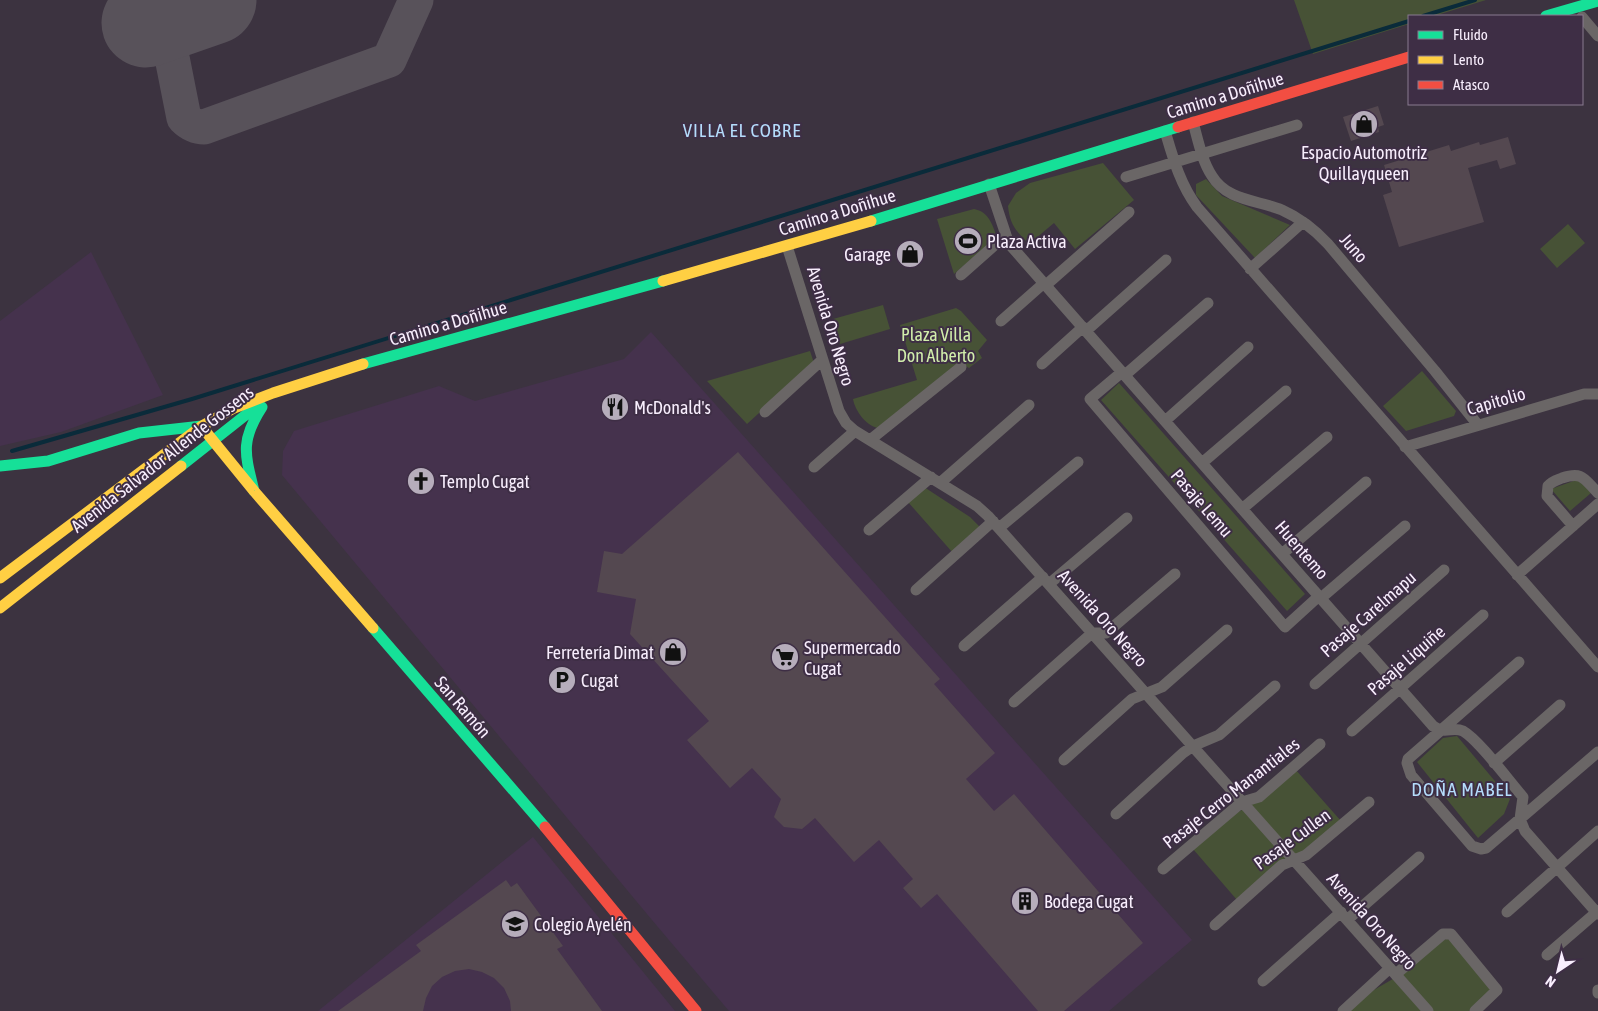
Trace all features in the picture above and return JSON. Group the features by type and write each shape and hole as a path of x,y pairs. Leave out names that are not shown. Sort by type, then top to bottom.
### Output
{"main road":[{"path":"1562,15 1579,14 1598,1"},
{"name":"Camino a Doñihue","path":"273,393 374,362 787,246 1408,57"},
{"path":"254,491 247,462 245,438 256,416 273,393"},
{"name":"Avenida Salvador Allende Gossens","path":"0,578 202,426 232,410 273,393"},
{"name":"Avenida Salvador Allende Gossens","path":"0,608 273,393"},
{"path":"0,466 48,460 139,433 202,426"},
{"name":"San Ramón","path":"202,426 254,491 554,838 696,1011"}],"street":[{"path":"1583,19 1598,36"},
{"name":"Juno","path":"1193,122 1212,176 1223,189 1239,197 1282,210 1303,222 1328,244 1478,425"},
{"path":"1126,177 1297,125"},
{"path":"1165,131 1174,162 1187,195 1598,668"},
{"name":"Huentemo","path":"989,184 1006,235 1012,247 1433,726 1440,730"},
{"path":"1002,321 1130,212"},
{"path":"1250,269 1303,222"},
{"path":"961,275 1006,235"},
{"name":"Avenida Oro Negro","path":"787,246 822,360 839,411 846,423 982,510 1428,1011"},
{"path":"1042,364 1166,260"},
{"name":"Pasaje Lemu","path":"1208,303 1090,399 1285,626 1320,597"},
{"path":"1165,421 1248,347"},
{"path":"766,412 822,360"},
{"path":"870,440 961,367"},
{"path":"1202,463 1286,391"},
{"name":"Capitolio","path":"1405,447 1584,394 1598,394"},
{"path":"869,530 936,480 1029,405"},
{"path":"814,467 856,431"},
{"path":"1242,509 1327,437"},
{"path":"916,590 1078,462"},
{"path":"1573,526 1547,496 1548,486 1553,482 1576,474 1583,477 1598,493"},
{"path":"1282,554 1366,482"},
{"path":"1517,575 1598,504"},
{"path":"964,646 1127,518"},
{"path":"1320,597 1405,526"},
{"name":"Pasaje Carelmapu","path":"1315,684 1444,570"},
{"path":"1014,702 1092,633 1106,633 1175,574"},
{"name":"Pasaje Liquiñe","path":"1352,731 1483,615"},
{"path":"1064,760 1132,699 1162,687 1227,630"},
{"path":"1520,662 1408,759 1410,775 1472,846 1481,849 1486,848 1598,752"},
{"path":"1116,814 1193,746 1219,735 1275,686"},
{"path":"1494,763 1560,705"},
{"path":"1440,730 1458,729 1464,732 1470,736 1494,763 1523,797 1520,819 1525,831 1597,912 1547,955"},
{"name":"Pasaje Cerro Manantiales","path":"1163,869 1242,802 1259,796 1320,744"},
{"name":"Pasaje Cullen","path":"1215,925 1282,864 1306,855 1369,802"},
{"path":"1507,912 1598,831"},
{"path":"1262,981 1419,857"},
{"path":"1343,1011 1393,971 1446,933 1451,934 1497,990 1476,1011"}],"shaded area":[{"path":"91,252 163,395 61,432 0,446 0,321"},
{"path":"651,332 1192,940 1109,1011 729,1011 282,475 283,451 294,431 439,386 475,401 624,359"},
{"name":"Colegio Ayelén","path":"533,837 675,1011 318,1011"}],"green space":[{"path":"1294,0 1486,0 1437,15 1408,15 1408,24 1313,54"},
{"path":"1103,163 1134,200 1075,249 1054,223 1029,244 1017,231 1010,218 1008,206 1016,193 1030,183"},
{"path":"1206,179 1222,196 1290,225 1255,258 1196,195 1196,184"},
{"path":"974,209 987,216 997,237 954,274 937,219"},
{"path":"1568,224 1585,243 1557,268 1540,249"},
{"path":"883,305 890,329 840,344 833,319"},
{"name":"Plaza Villa Don Alberto","path":"956,308 961,311 987,340 978,351 982,358 969,368 960,362 879,428 866,422 859,413 853,399 917,380 900,325"},
{"path":"810,351 814,363 747,424 707,381"},
{"path":"1422,371 1456,411 1454,416 1406,431 1383,406"},
{"path":"1119,383 1305,594 1287,611 1101,400"},
{"path":"1579,479 1591,493 1570,511 1551,489"},
{"path":"924,487 970,517 981,528 953,553 908,502"},
{"path":"1457,736 1510,799 1504,814 1478,838 1417,762 1443,738"},
{"path":"1295,769 1341,821 1306,851 1237,900 1193,849 1235,814 1260,799"},
{"path":"1443,940 1451,940 1490,985 1490,993 1469,1011 1350,1011 1372,991 1405,972"}],"building":[{"path":"1378,106 1384,125 1378,127 1379,132 1351,141 1343,117"},
{"path":"1508,137 1516,164 1500,169 1497,160 1468,168 1484,222 1399,247 1383,195 1392,192 1384,165 1449,145 1451,151 1479,142 1480,145"},
{"name":"Supermercado Cugat","path":"738,452 940,679 934,684 995,753 966,779 994,811 1014,794 1143,943 1064,1011 1038,1011 937,894 921,908 903,888 913,879 879,840 854,862 815,818 802,829 784,827 774,817 781,799 752,768 730,788 687,740 709,721 630,634 636,599 597,592 604,551 622,554"},
{"path":"506,880 511,887 517,883 563,946 557,949 602,1011 511,1011 510,1001 504,988 494,978 482,972 469,969 455,971 442,977 432,986 426,998 423,1011 338,1011 421,951 416,945"}],"waterway":[{"path":"1426,15 1475,0"},
{"path":"12,451 192,399 1408,21"}],"taxiway":[{"path":"166,0 164,17 184,118 193,125 204,127 389,60 416,0"}],"runway":[{"path":"146,23 212,0"}],"traffic: fast":[{"path":"1549,15 1598,1"},
{"path":"871,221 1178,127"},
{"path":"363,364 663,281"},
{"path":"181,466 257,406"},
{"path":"254,491 248,467 246,448 250,429 262,407"},
{"path":"0,466 48,461 139,433 202,426"},
{"path":"373,628 545,827"}],"traffic: slow":[{"path":"663,281 871,221"},
{"path":"0,578 202,426 232,409 273,393 363,364"},
{"path":"206,432 254,491 373,628"},
{"path":"0,608 181,466"}],"traffic: jam":[{"path":"1178,127 1408,57"},
{"path":"545,827 696,1011"}],"place":[{"name":"Espacio Automotriz Quillayqueen","path":"1364,124"},
{"name":"Plaza Activa","path":"968,241"},
{"name":"Garage","path":"910,254"},
{"name":"McDonald's","path":"615,407"},
{"name":"Templo Cugat","path":"421,481"},
{"name":"Ferretería Dimat","path":"673,652"},
{"name":"Supermercado Cugat","path":"785,657"},
{"name":"Cugat","path":"562,680"},
{"name":"Bodega Cugat","path":"1025,901"},
{"name":"Colegio Ayelén","path":"515,924"}],"district":[{"name":"VILLA EL COBRE","path":"742,130"},
{"name":"DOÑA MABEL","path":"1462,789"}]}
